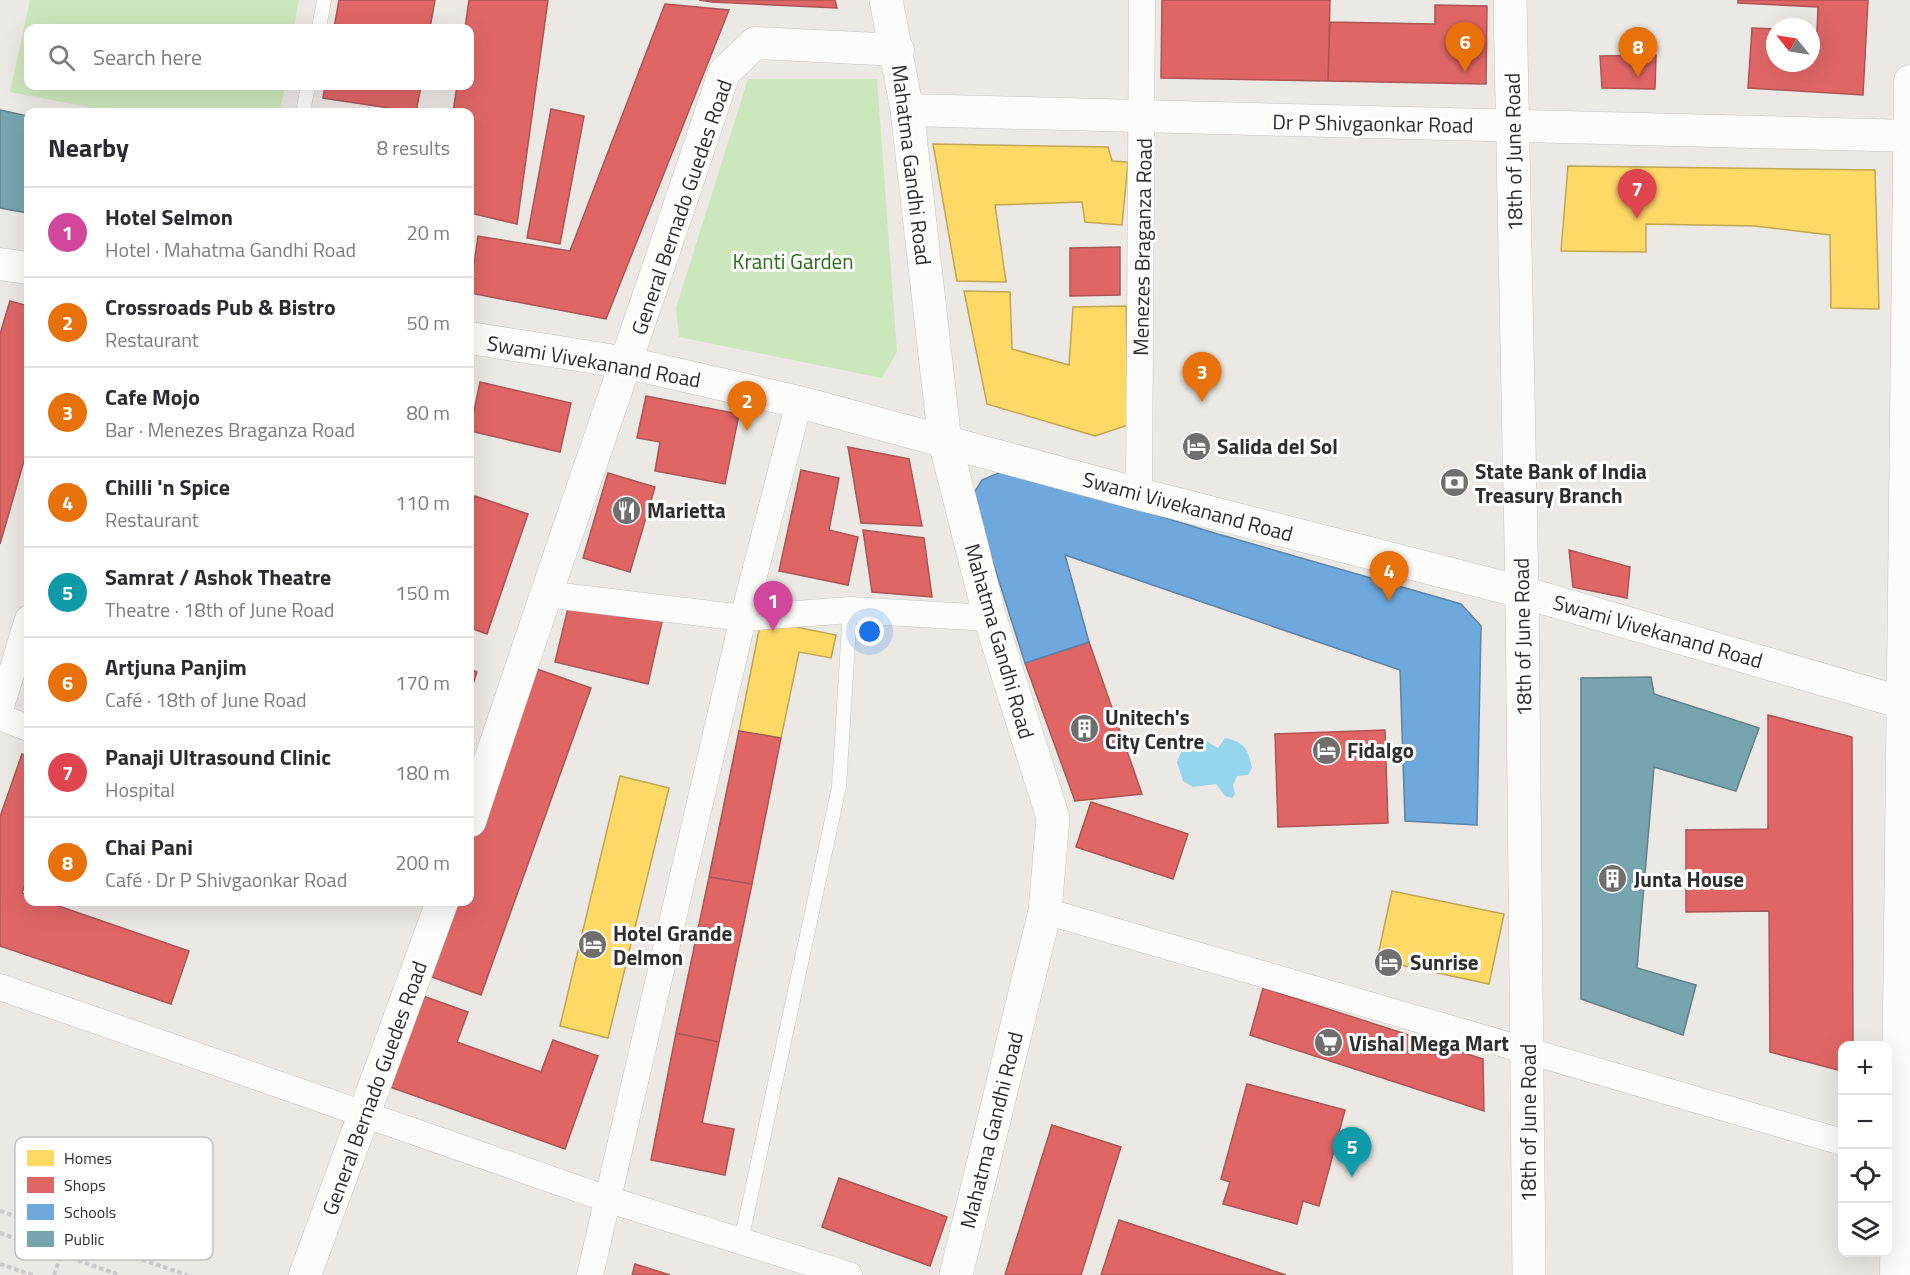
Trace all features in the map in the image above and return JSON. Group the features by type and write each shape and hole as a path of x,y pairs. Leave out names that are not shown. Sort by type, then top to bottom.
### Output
{"main road":[{"name":"Mahatma Gandhi Road","path":"886,0 908,110 945,442 990,618 1053,818 1045,911 956,1275"},
{"name":"18th of June Road","path":"1510,0 1522,592 1529,1275"}],"street":[{"name":"Menezes Braganza Road","path":"1139,494 1144,117 1142,0"},
{"name":"General Bernado Guedes Road","path":"474,809 544,594 628,363 724,73 755,43 897,50"},
{"path":"1896,1275 1905,704 1910,81"},
{"name":"Dr P Shivgaonkar Road","path":"908,110 1910,136"},
{"path":"0,264 24,267"},
{"name":"Swami Vivekanand Road","path":"474,339 628,363 799,402 1139,494 1522,592 1905,704"},
{"path":"590,1275 610,1200 744,618 799,402"},
{"path":"544,594 744,618 850,610 990,618"},
{"path":"0,710 24,632"},
{"path":"0,717 24,726"},
{"name":"General Bernado Guedes Road","path":"305,1275 441,906"},
{"path":"1045,911 1838,1141"},
{"path":"0,987 610,1200 849,1275"}],"lane":[{"path":"320,24 324,0"},
{"path":"304,108 307,90"},
{"path":"741,1241 839,787 850,610"}],"path":[{"path":"0,1211 15,1216"},
{"path":"0,1233 15,1238"},
{"path":"54,1275 59,1260"},
{"path":"76,1260 119,1275"},
{"path":"142,1260 187,1275"},
{"path":"0,1264 33,1275"}],"green space":[{"path":"30,0 299,0 295,24 25,24"},
{"path":"24,28 24,90 284,90 281,108 93,108 10,92"},
{"name":"Kranti Garden","path":"748,79 877,79 897,352 882,378 679,337 676,308"}],"water":[{"path":"1225,738 1244,747 1252,768 1248,775 1237,776 1233,785 1235,794 1232,798 1225,796 1216,784 1193,787 1183,781 1177,762 1185,743 1203,739 1218,748"}],"building: Homes":[{"path":"933,144 1108,147 1112,161 1128,162 1122,225 1085,222 1082,202 995,205 1006,282 957,281"},
{"path":"1568,166 1875,170 1879,309 1831,308 1830,235 1754,226 1646,224 1646,252 1561,251"},
{"path":"964,291 1010,292 1012,349 1069,365 1073,307 1126,306 1128,425 1095,436 987,404"},
{"path":"761,620 836,635 831,658 799,652 781,738 739,731"},
{"path":"620,776 669,788 608,1038 560,1026"},
{"path":"1392,891 1504,914 1489,984 1377,960"}],"building: Shops":[{"path":"339,0 435,0 431,24 335,24"},
{"path":"469,0 548,0 517,224 474,214 474,108 454,108 456,90 474,90 474,24 466,24"},
{"path":"699,0 835,0 837,8 712,2"},
{"path":"1162,0 1330,0 1328,81 1161,78"},
{"path":"1738,0 1868,0 1863,95 1748,88 1752,28 1766,29 1766,72 1820,72 1820,18 1818,18 1818,7 1738,3"},
{"path":"665,4 729,10 606,319 474,294 474,264 478,236 570,251"},
{"path":"1435,5 1487,6 1486,84 1328,81 1330,22 1435,24"},
{"path":"1656,55 1655,89 1602,88 1600,56"},
{"path":"324,90 420,90 417,108 389,108 323,98"},
{"path":"551,109 584,116 560,244 527,238"},
{"path":"1120,247 1120,295 1070,296 1070,248"},
{"path":"10,301 24,305 24,461 0,544 0,334"},
{"path":"480,382 571,403 560,452 474,432 474,411"},
{"path":"646,396 739,414 725,484 655,471 660,442 637,438"},
{"path":"848,447 909,459 922,526 861,523"},
{"path":"801,470 839,478 829,530 858,537 848,585 779,571"},
{"path":"608,473 655,487 630,572 583,558"},
{"path":"475,496 528,514 487,634 474,629"},
{"path":"863,530 924,538 932,597 872,592"},
{"path":"1569,550 1630,567 1627,598 1573,587"},
{"path":"570,600 662,622 648,684 555,662"},
{"name":"Unitech's City Centre","path":"1089,642 1142,794 1075,801 1025,663"},
{"path":"534,668 591,688 481,995 424,974 449,906 474,906 474,837"},
{"path":"1768,715 1852,737 1853,1041 1838,1041 1838,1070 1770,1052 1769,911 1686,912 1686,830 1768,829"},
{"path":"1385,730 1388,823 1278,827 1275,734"},
{"path":"739,731 781,738 752,884 709,877"},
{"path":"22,754 24,755 24,887 22,893 24,894 24,906 59,906 189,951 171,1004 0,946 0,817"},
{"path":"1091,802 1188,834 1173,879 1076,847"},
{"path":"709,877 752,884 719,1042 676,1033"},
{"path":"1263,988 1483,1059 1484,1111 1250,1035"},
{"path":"423,996 468,1012 457,1042 541,1072 553,1040 598,1056 565,1149 390,1087"},
{"path":"676,1033 719,1042 702,1123 734,1129 725,1175 651,1160"},
{"path":"1247,1084 1345,1110 1319,1206 1303,1201 1297,1224 1223,1204 1230,1182 1221,1179"},
{"path":"1052,1125 1121,1147 1081,1275 1005,1275"},
{"path":"839,1178 947,1217 930,1266 822,1227"},
{"path":"1119,1220 1286,1275 1101,1275"},
{"path":"635,1264 670,1275 632,1275"}],"building: Schools":[{"path":"1008,469 1211,532 1461,604 1481,626 1477,825 1405,821 1400,670 1065,555 1089,642 1025,663 972,496 982,480"}],"building: Public":[{"path":"0,110 24,115 24,212 0,208"},
{"name":"Junta House","path":"1651,677 1654,694 1759,728 1736,791 1654,767 1637,968 1696,985 1683,1035 1581,999 1581,678"}],"place":[{"name":"Artjuna Panjim","path":"1465,72"},
{"name":"Chai Pani","path":"1638,77"},
{"name":"Panaji Ultrasound Clinic","path":"1637,219"},
{"name":"Cafe Mojo","path":"1202,402"},
{"name":"Crossroads Pub & Bistro","path":"747,431"},
{"name":"Salida del Sol","path":"1196,446"},
{"name":"State Bank of India Treasury Branch","path":"1454,483"},
{"name":"Marietta","path":"626,510"},
{"name":"Chilli 'n Spice","path":"1389,601"},
{"name":"Hotel Selmon","path":"773,631"},
{"name":"Unitech's City Centre","path":"1084,729"},
{"name":"Fidalgo","path":"1326,750"},
{"name":"Junta House","path":"1613,879"},
{"name":"Hotel Grande Delmon","path":"592,945"},
{"name":"Sunrise","path":"1389,962"},
{"name":"Vishal Mega Mart","path":"1328,1043"},
{"name":"Samrat / Ashok Theatre","path":"1352,1177"}]}
